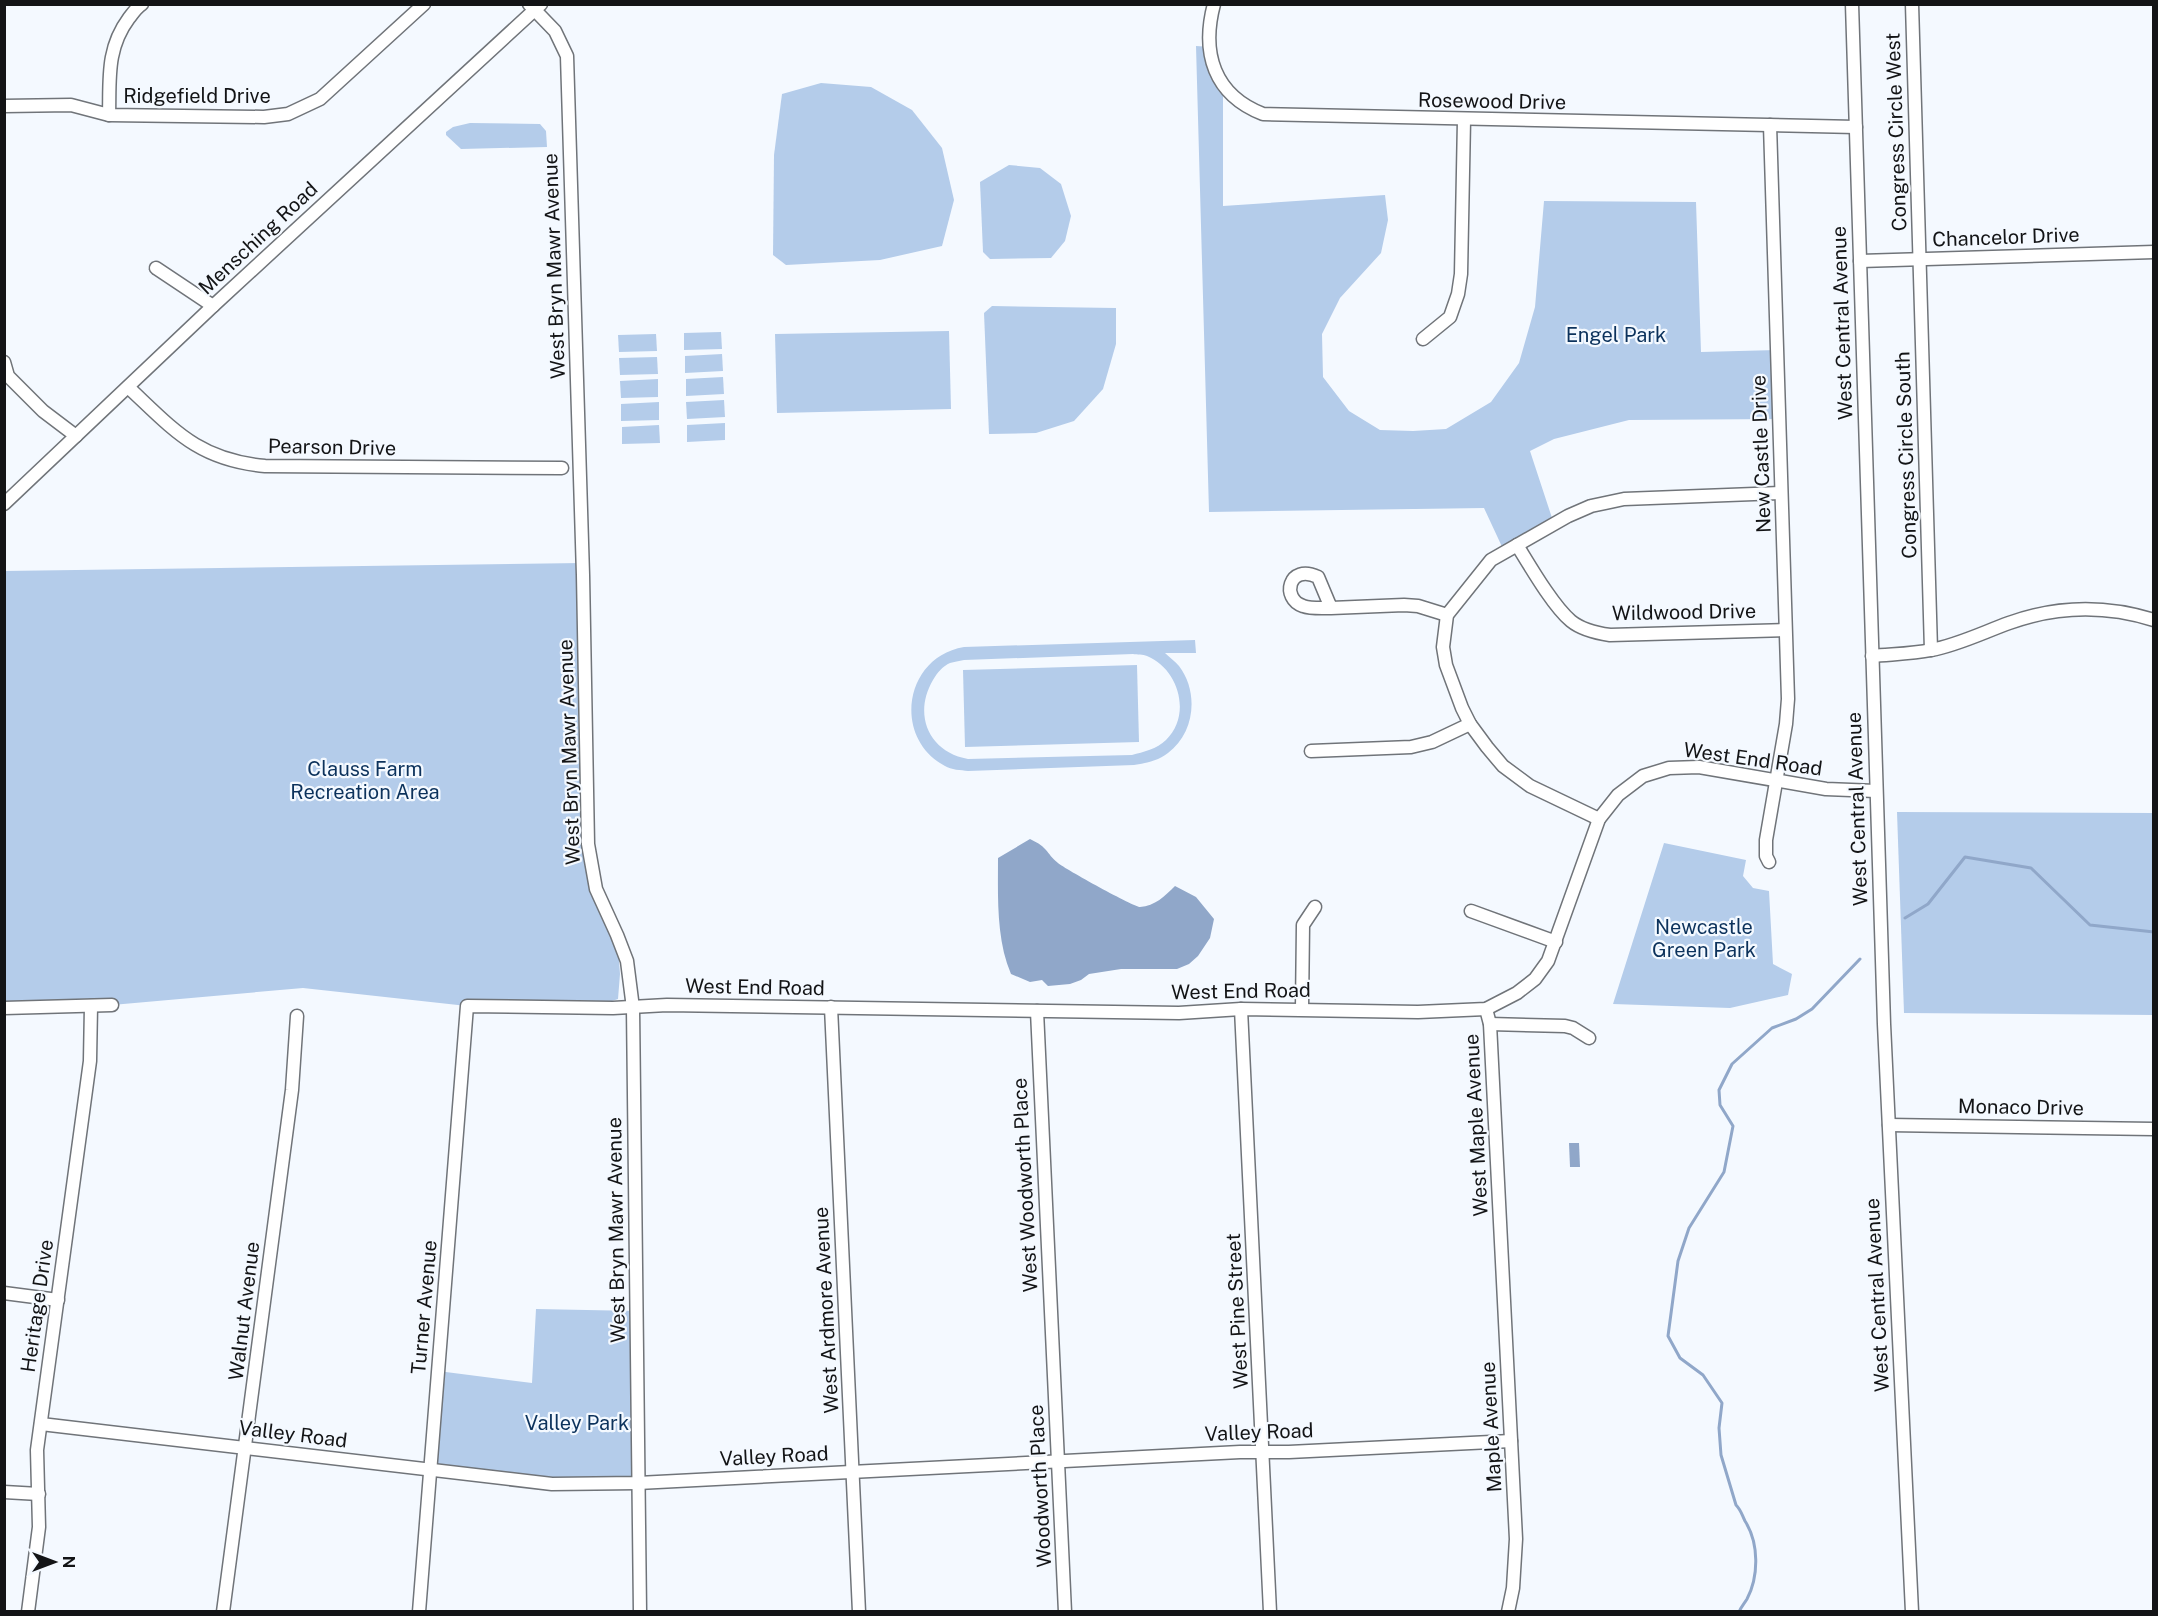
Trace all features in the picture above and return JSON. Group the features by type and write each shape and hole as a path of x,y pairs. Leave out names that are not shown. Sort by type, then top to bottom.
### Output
{"street":[{"path":"109,115 112,51 123,26 142,4"},
{"name":"Ridgefield Drive","path":"4,106 71,105 109,115 264,117 288,114 314,102 336,86 424,4"},
{"name":"Rosewood Drive","path":"1214,4 1210,33 1211,56 1215,73 1223,87 1237,101 1250,109 1269,115 1856,127"},
{"name":"West Central Avenue","path":"1852,4 1888,1125 1912,1611"},
{"name":"Congress Circle West","path":"1912,4 1919,259"},
{"name":"Mensching Road","path":"4,504 535,7"},
{"name":"West Bryn Mawr Avenue","path":"535,7 555,31 567,56 583,575 588,844 596,889 627,961 633,1008 640,1611"},
{"path":"1423,339 1450,317 1458,294 1461,274 1464,120"},
{"name":"New Castle Drive","path":"1769,862 1766,856 1766,840 1787,707 1770,125"},
{"name":"Chancelor Drive","path":"1860,261 2154,252"},
{"name":"Congress Circle South","path":"1919,259 1931,650"},
{"path":"156,268 213,306"},
{"path":"4,362 8,376 43,411 76,436"},
{"name":"Pearson Drive","path":"128,387 183,438 212,454 241,463 265,466 562,468"},
{"path":"1599,819 1547,795 1503,766 1470,724 1446,665 1443,646 1447,615 1491,560 1568,516 1604,502 1624,499 1781,493"},
{"name":"Wildwood Drive","path":"1517,545 1550,596 1571,621 1590,632 1610,635 1785,630"},
{"path":"1332,608 1404,605 1418,606 1447,615"},
{"path":"1872,656 1931,650 2019,619 2058,610 2114,611 2154,620"},
{"path":"1311,751 1411,747 1432,742 1470,724"},
{"name":"West End Road","path":"467,1006 633,1008 667,1005 1179,1013 1302,1008 1419,1012 1486,1009 1501,1003 1535,979 1548,961 1599,819 1627,787 1643,776 1660,770 1699,767 1826,789 1876,791"},
{"path":"1302,1008 1303,925 1315,908"},
{"path":"1471,911 1556,942"},
{"path":"4,1008 112,1005"},
{"name":"Heritage Drive","path":"28,1611 39,1527 37,1450 90,1061 91,1006"},
{"name":"Turner Avenue","path":"419,1611 467,1006"},
{"name":"West Ardmore Avenue","path":"831,1007 859,1611"},
{"name":"West Pine Street","path":"1241,1009 1270,1611"},
{"name":"West Maple Avenue","path":"1486,1009 1490,1024 1502,1240"},
{"name":"West Woodworth Place","path":"1037,1011 1053,1358"},
{"name":"Walnut Avenue","path":"222,1611 292,1090 297,1016"},
{"path":"1490,1024 1565,1026 1589,1038"},
{"name":"Monaco Drive","path":"1888,1125 2154,1129"},
{"name":"Maple Avenue","path":"1502,1240 1516,1539 1513,1588 1508,1611"},
{"path":"4,1293 58,1300"},
{"name":"Woodworth Place","path":"1053,1358 1065,1611"},
{"name":"Valley Road","path":"41,1424 552,1484 638,1483 1511,1441"},
{"path":"4,1492 39,1494"}],"green space":[{"name":"Engel Park","path":"1196,46 1211,47 1223,87 1223,206 1385,195 1388,220 1381,253 1340,298 1322,334 1323,377 1349,411 1380,430 1446,429 1491,402 1519,363 1535,307 1544,201 1696,202 1701,352 1777,350 1779,419 1629,420 1554,439 1530,451 1554,524 1504,551 1484,508 1209,512"},
{"path":"821,83 871,87 912,110 942,148 954,200 942,246 880,260 786,265 773,255 774,155 782,94"},
{"path":"470,123 540,124 546,131 547,147 461,149 446,135 446,132 453,127"},
{"path":"1009,165 1040,168 1061,184 1071,216 1065,241 1051,258 990,259 983,252 980,182"},
{"path":"992,306 1116,308 1116,344 1103,389 1074,421 1036,433 989,434 984,313"},
{"path":"949,331 951,409 777,413 775,334"},
{"path":"721,332 722,349 684,350 684,333"},
{"path":"656,334 657,351 619,352 618,335"},
{"path":"722,354 723,371 685,373 685,356"},
{"path":"657,357 658,374 620,375 619,358"},
{"path":"723,377 724,394 686,396 686,379"},
{"path":"658,379 658,397 621,398 620,381"},
{"path":"724,400 725,417 687,419 686,402"},
{"path":"659,402 659,420 621,421 621,404"},
{"path":"725,423 725,440 687,442 687,425"},
{"path":"659,425 660,443 622,444 622,427"},
{"name":"Clauss Farm Recreation Area","path":"582,563 588,844 617,935 620,974 618,999 609,1002 467,1006 303,988 112,1005 5,1008 4,571"},
{"path":"1195,640 1196,653 1165,653 1179,666 1190,688 1189,724 1177,745 1164,756 1134,765 968,771 950,768 928,753 917,737 912,719 912,700 918,682 928,666 944,654 964,647","holes":["1145,655 1158,662 1167,671 1174,682 1180,706 1174,730 1166,740 1150,750 1132,755 968,759 954,755 943,748 928,730 924,706 927,693 936,675 950,663 964,660"]},
{"path":"1137,665 1139,742 965,747 963,670"},
{"path":"1897,812 2153,813 2153,1015 1904,1013"},
{"name":"Newcastle Green Park","path":"1664,843 1746,860 1743,876 1753,888 1769,891 1773,964 1792,974 1788,995 1730,1008 1613,1004"},
{"name":"Valley Park","path":"536,1309 637,1311 638,1483 609,1484 431,1470 438,1371 532,1383"}],"shaded area":[{"path":"1030,839 1044,848 1063,867 1140,907 1155,903 1175,886 1196,897 1214,919 1210,938 1198,956 1189,964 1177,969 1121,969 1089,974 1070,984 1048,986 1042,980 1030,982 1011,974 1000,932 998,858"},
{"path":"1569,1143 1579,1143 1580,1167 1570,1167"}],"waterway":[{"path":"1905,918 1928,904 1965,857 2031,868 2090,925 2154,932"},
{"path":"1739,1612 1754,1580 1755,1549 1750,1530 1736,1505 1721,1455 1719,1428 1722,1403 1703,1375 1680,1358 1668,1336 1678,1261 1689,1228 1724,1172 1733,1126 1720,1105 1719,1090 1732,1064 1772,1028 1796,1019 1812,1009 1860,959"}]}
